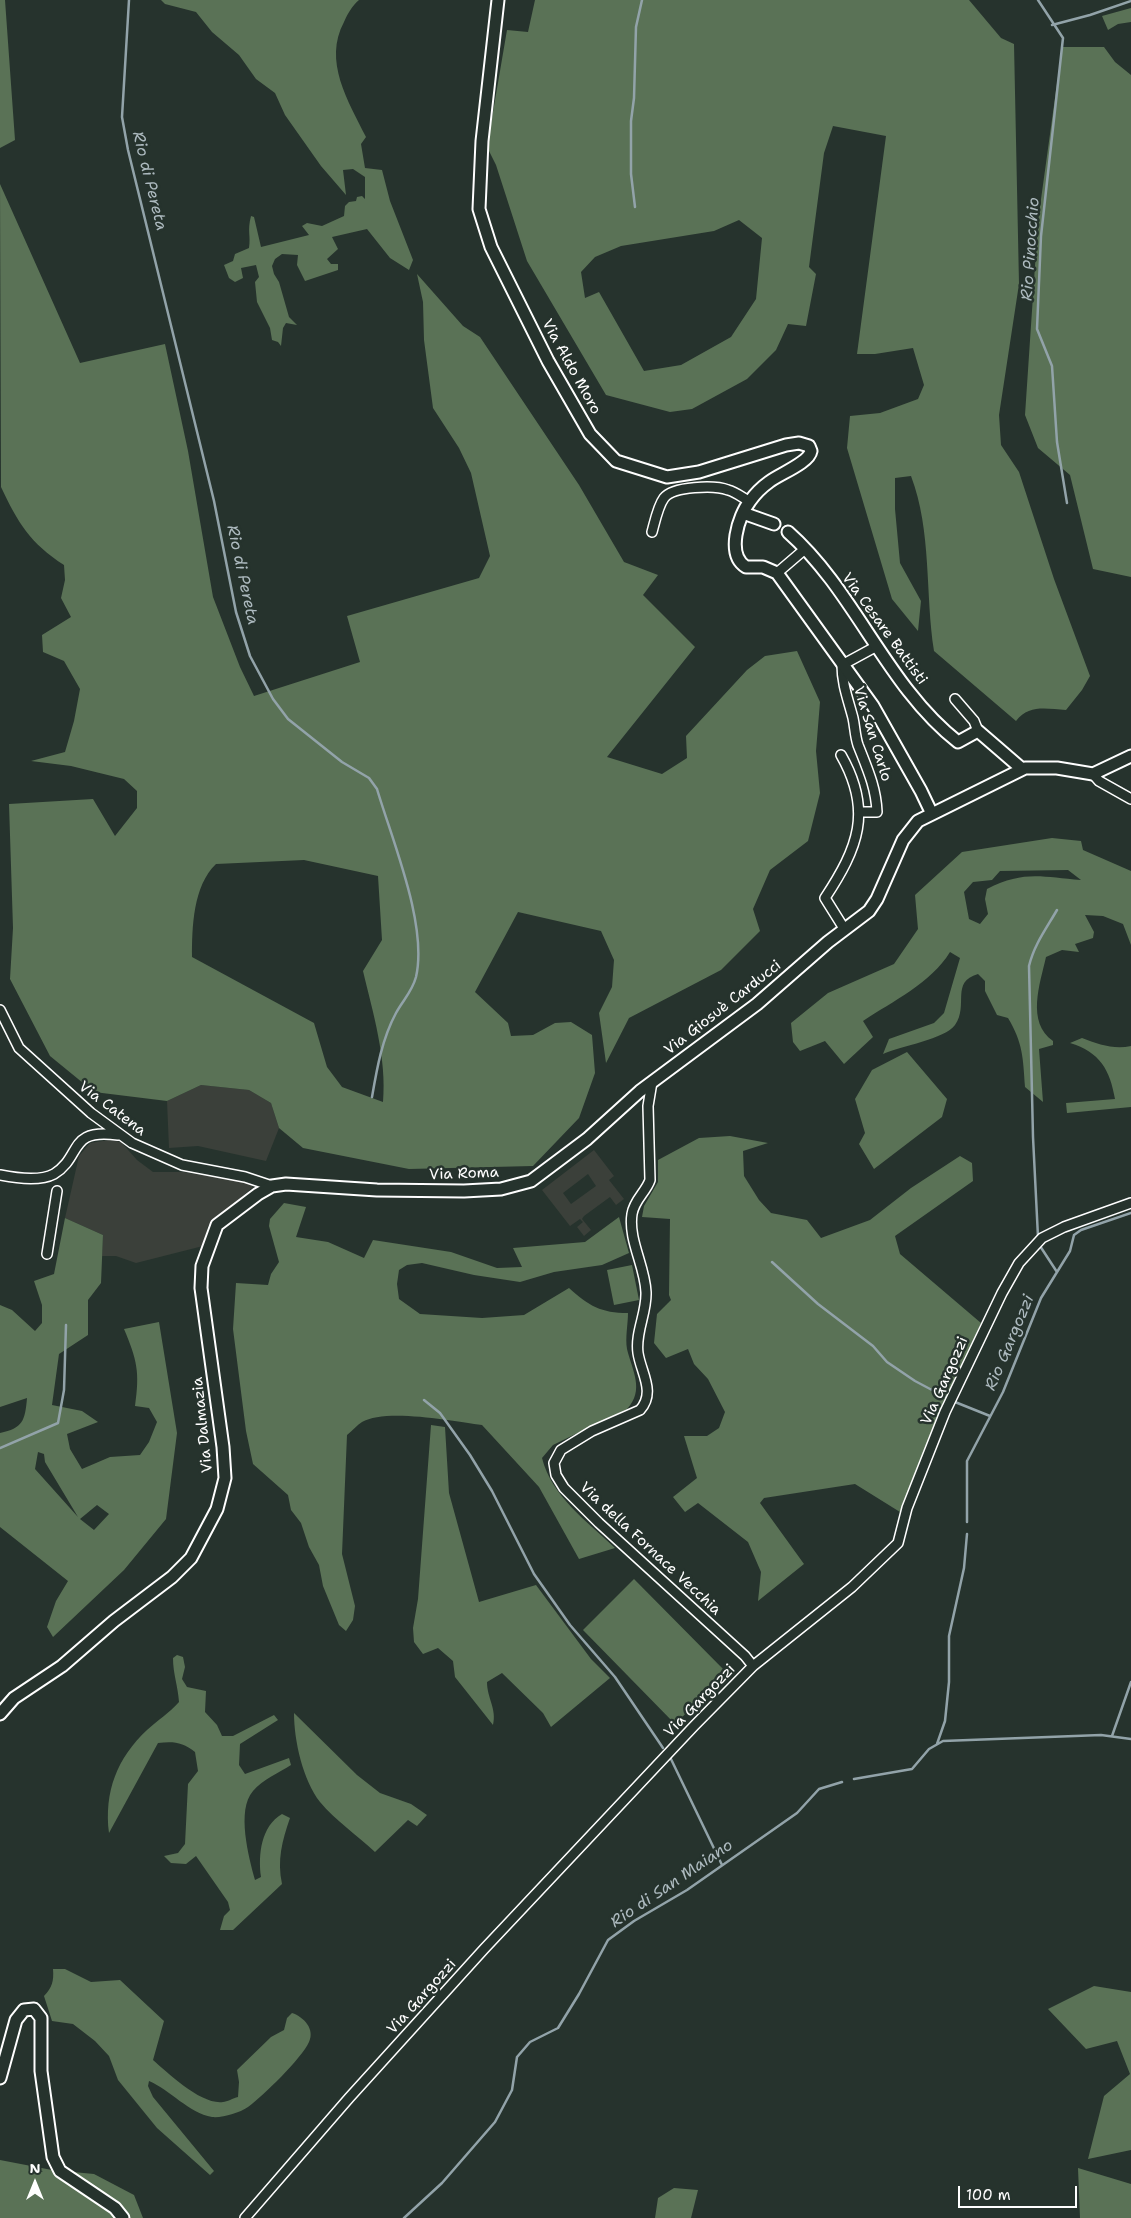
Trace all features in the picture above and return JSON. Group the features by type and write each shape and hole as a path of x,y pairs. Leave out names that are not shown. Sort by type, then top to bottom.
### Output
{"main road":[{"name":"Via Aldo Moro","path":"498,0 492,35 482,141 479,209 491,247 548,361 590,434 610,456 624,464 667,477 699,472 786,445 804,443 809,446 811,451 808,459 769,482 749,502 735,543 739,560 746,567 763,567 777,573"},
{"path":"744,513 774,524"},
{"name":"Via Cesare Battisti","path":"788,532 820,565 931,719 958,742 978,731"},
{"path":"777,573 873,706 932,814"},
{"path":"978,731 1022,769 1034,766 1093,774 1131,756"},
{"name":"Via Giosuè Carducci","path":"652,1082 756,1004 811,956 869,911 878,899 894,855 908,832 918,821 1022,769"},
{"name":"Via Roma","path":"272,1186 286,1184 378,1190 464,1191 517,1186 531,1181 587,1139 624,1104 652,1082"},
{"name":"Via Dalmazia","path":"0,1714 14,1698 62,1666 172,1577 191,1558 202,1539 217,1509 225,1478 224,1447 201,1288 202,1266 217,1225 272,1186"},
{"path":"0,2078 16,2020 24,2010 34,2009 41,2018 40,2071 53,2157 60,2172 114,2208 123,2218"}],"street":[{"path":"652,532 663,499 670,492 679,489 710,487 728,489 749,502"},
{"path":"777,573 805,549"},
{"path":"842,665 877,646"},
{"name":"Via San Carlo","path":"842,665 842,682 853,719 857,742 871,776 876,795 877,812 860,812"},
{"path":"956,699 974,721 978,731"},
{"path":"841,755 855,785 860,812 854,846 844,868 825,898 845,930"},
{"path":"1093,774 1107,786 1131,799"},
{"name":"Via Catena","path":"0,1010 19,1048 90,1113 132,1143 182,1166 258,1180 272,1186"},
{"name":"Via della Fornace Vecchia","path":"652,1082 648,1106 650,1180 648,1187 636,1203 632,1214 634,1241 646,1291 637,1351 648,1388 648,1398 640,1410 600,1427 568,1445 556,1456 554,1463 556,1475 564,1488 599,1522 745,1656 753,1666"},
{"path":"0,1175 27,1179 53,1175 66,1163 77,1143 92,1134 121,1135"},
{"path":"47,1254 56,1191"},
{"name":"Via Gargozzi","path":"245,2218 349,2098 484,1949 694,1726 753,1666 852,1587 898,1543 906,1508 945,1412 1002,1293 1019,1262 1042,1238 1057,1230 1131,1203"}],"shaded area":[{"path":"201,1085 249,1090 271,1103 279,1128 266,1161 198,1146 169,1148 167,1101"},
{"path":"109,1140 121,1142 137,1160 153,1172 184,1172 248,1183 253,1187 208,1226 203,1246 136,1263 116,1256 102,1256 103,1235 65,1218 79,1156 90,1143"},
{"path":"594,1150 614,1176 609,1180 624,1199 616,1205 610,1197 584,1216 582,1219 591,1230 584,1236 577,1227 583,1222 580,1219 570,1226 542,1190","holes":["588,1174 596,1186 571,1204 563,1193"]}],"green space":[{"path":"0,0 5,0 15,140 0,148"},
{"path":"161,0 359,0 349,13 338,37 336,51 337,66 340,81 366,137 361,144 365,168 382,170 390,201 413,260 409,270 390,258 367,229 332,237 338,249 327,259 331,264 338,264 338,270 305,281 297,265 298,255 282,254 275,259 272,266 279,282 289,317 297,325 286,323 283,328 281,346 278,342 272,340 270,328 257,302 255,282 259,277 256,265 241,268 243,278 235,282 229,278 224,265 233,261 235,254 249,248 251,216 254,217 261,247 309,235 302,226 307,223 322,226 344,216 345,206 349,202 356,201 357,197 362,196 365,199 365,177 353,169 343,170 346,195 321,166 285,115 275,93 256,79 239,55 212,32 196,12 165,4"},
{"path":"535,0 969,0 1001,38 1014,44 1019,284 999,415 1001,445 1019,472 1054,579 1090,676 1082,690 1066,710 1033,710 1027,712 1016,721 934,651 925,541 918,497 911,476 895,478 895,509 900,563 921,601 918,631 892,599 847,448 850,416 880,413 918,399 924,385 913,348 875,354 857,354 886,136 833,126 824,153 809,267 816,274 806,326 788,324 776,350 747,379 692,409 670,412 606,395 527,261 496,165 487,147 507,30 528,32","holes":["739,220 762,238 756,299 731,337 681,365 644,371 599,292 585,298 581,272 595,257 621,246 714,231"]},
{"path":"1131,8 1131,22 1118,24 1108,30 1102,16"},
{"path":"1062,47 1104,47 1115,62 1131,75 1131,577 1093,569 1070,475 1038,448 1025,415 1038,221"},
{"path":"0,184 80,363 165,344 188,451 213,597 240,667 254,696 360,662 347,616 479,578 490,556 471,473 459,448 433,408 424,340 423,302 417,274 463,326 480,337 579,485 624,562 658,575 643,595 695,647 607,757 662,774 687,758 686,736 747,670 765,656 797,651 820,702 816,751 820,793 808,841 770,870 753,909 760,931 721,970 629,1018 606,1063 599,1013 612,987 614,960 601,931 518,912 475,992 508,1023 511,1036 533,1035 555,1023 571,1022 592,1035 595,1073 579,1118 533,1166 409,1169 303,1148 279,1128 271,1103 249,1090 201,1085 167,1101 94,1092 50,1056 10,979 13,928 9,804 93,799 115,836 137,808 137,791 124,779 71,766 31,761 65,752 74,721 80,689 64,661 43,652 42,635 71,617 61,598 65,580 64,565 42,549 26,531 19,522 1,487","holes":["304,860 378,876 382,940 363,971 381,1053 384,1086 383,1102 342,1087 327,1067 314,1023 192,957 195,907 198,895 208,873 216,864"]},
{"path":"1052,838 1081,841 1083,850 1131,871 1131,945 1123,924 1103,916 1085,915 1094,932 1093,938 1075,944 1079,952 1062,950 1046,957 1038,990 1037,1013 1040,1024 1053,1041 1053,1045 1039,1049 1043,1102 1025,1087 1023,1059 1017,1035 1008,1018 997,1015 985,991 985,981 978,974 970,978 962,988 959,1017 950,1030 933,1038 883,1054 889,1039 934,1023 944,1013 960,958 950,952 933,973 922,982 863,1021 873,1037 844,1064 825,1041 800,1051 793,1042 791,1023 828,993 894,964 918,929 915,895 962,852","holes":["1068,870 1081,880 1033,876 1000,883 987,889 985,899 988,914 980,924 969,919 964,892 973,882 992,880 1000,871"]},
{"path":"1082,1038 1112,1047 1131,1046 1131,1107 1067,1113 1066,1103 1115,1099 1110,1079 1102,1064 1089,1051 1070,1043"},
{"path":"907,1052 947,1099 942,1117 874,1169 859,1144 865,1133 855,1099 872,1070"},
{"path":"730,1136 768,1143 743,1151 744,1176 759,1200 771,1213 807,1220 821,1238 870,1220 911,1188 960,1156 972,1163 973,1181 895,1236 900,1254 981,1323 900,1512 855,1484 764,1498 760,1503 804,1564 758,1601 761,1572 748,1542 698,1503 685,1512 673,1497 697,1478 684,1436 707,1436 719,1428 725,1412 708,1379 694,1364 688,1349 666,1358 654,1343 657,1314 671,1300 669,1295 670,1219 642,1217 644,1206 658,1182 658,1160 699,1138"},
{"path":"284,1203 306,1207 296,1237 328,1242 364,1258 373,1240 451,1252 497,1268 522,1267 513,1248 585,1242 619,1217 629,1253 602,1265 554,1272 520,1282 474,1275 422,1263 407,1265 399,1270 397,1284 399,1299 420,1314 482,1318 524,1315 569,1288 589,1304 603,1310 628,1313 626,1345 636,1380 635,1395 632,1402 627,1409 553,1445 542,1458 547,1472 562,1496 582,1518 615,1548 579,1559 539,1487 482,1425 420,1417 387,1416 373,1418 362,1422 347,1435 342,1554 355,1606 353,1620 346,1631 339,1625 323,1586 319,1565 309,1547 301,1523 291,1510 288,1495 253,1464 246,1431 233,1329 236,1283 268,1285 271,1274 279,1262 269,1226 270,1219"},
{"path":"65,1218 103,1235 101,1283 88,1300 88,1335 59,1354 52,1405 82,1411 98,1422 67,1434 70,1449 82,1469 110,1457 140,1455 149,1442 157,1422 149,1408 135,1406 137,1375 135,1358 124,1329 159,1322 177,1433 166,1519 124,1570 53,1637 47,1627 56,1601 68,1581 0,1527 0,1433 18,1426 24,1418 27,1398 0,1407 0,1305 12,1310 35,1331 42,1323 42,1305 34,1281 54,1274","holes":["38,1452 44,1454 45,1462 78,1517 35,1469","97,1505 109,1514 94,1530 80,1519"]},
{"path":"632,1265 639,1300 614,1305 607,1270"},
{"path":"431,1425 445,1427 449,1493 479,1602 536,1585 591,1659 610,1678 551,1727 543,1713 502,1673 487,1682 494,1714 493,1725 455,1677 453,1661 438,1648 423,1654 414,1642 413,1628 418,1599"},
{"path":"634,1579 727,1673 675,1724 583,1630"},
{"path":"177,1655 183,1657 185,1667 182,1679 187,1687 206,1691 205,1712 217,1725 222,1736 233,1736 274,1715 278,1720 240,1744 239,1765 245,1774 289,1758 291,1765 257,1787 248,1799 245,1810 245,1834 255,1880 261,1877 260,1860 265,1833 275,1819 282,1814 290,1818 281,1851 282,1884 233,1930 220,1930 224,1916 230,1910 228,1902 196,1856 186,1864 171,1863 164,1856 178,1853 185,1844 188,1784 198,1771 195,1752 178,1743 158,1743 109,1833 108,1818 111,1790 120,1764 147,1730 179,1702 173,1664 173,1658"},
{"path":"294,1713 357,1775 380,1793 411,1804 427,1815 417,1826 408,1820 375,1852 333,1815 314,1793 304,1772 298,1748"},
{"path":"53,1969 65,1969 91,1982 120,1980 164,2021 153,2060 185,2087 214,2102 225,2102 238,2097 239,2082 237,2070 271,2037 284,2030 287,2018 292,2013 301,2017 307,2024 311,2033 309,2042 291,2067 272,2086 248,2107 231,2115 212,2117 204,2115 149,2081 148,2086 153,2097 214,2171 210,2175 157,2128 118,2080 109,2056 95,2041 73,2024 52,2021 44,1996 52,1984"},
{"path":"1094,1986 1131,1992 1131,2150 1088,2159 1104,2096 1130,2074 1117,2041 1086,2049 1048,2009"},
{"path":"0,2160 52,2170 94,2174 134,2195 143,2218 0,2218"},
{"path":"1078,2168 1131,2184 1131,2218 1080,2218"},
{"path":"674,2188 698,2190 691,2218 655,2218 658,2198"}],"waterway":[{"name":"Rio di Pereta","path":"129,0 122,117 128,150 214,501 236,612 250,656 273,699 288,719 342,762 369,778 377,789 413,908 417,933 418,956 416,977 387,1033 372,1097"},
{"path":"635,207 631,174 631,121 634,98 636,27 642,0"},
{"name":"Rio Pinocchio","path":"1038,0 1063,38 1041,236 1037,329 1052,366 1057,442 1067,503"},
{"path":"1052,25 1131,1"},
{"path":"1038,1237 1033,1137 1029,966 1037,944 1057,910"},
{"name":"Rio Gargozzi","path":"967,1522 967,1461 1003,1392 1041,1298 1070,1251 1074,1235 1081,1230 1131,1213"},
{"path":"1040,1246 1057,1272"},
{"path":"772,1262 818,1304 873,1346 887,1362 915,1381 949,1399"},
{"path":"0,1448 58,1423 64,1390 66,1325"},
{"path":"424,1400 440,1413 470,1455 492,1491 534,1574 570,1625 615,1677 663,1748"},
{"path":"955,1402 990,1416"},
{"name":"Rio Gargozzi","path":"937,1744 945,1721 949,1682 949,1636 964,1568 967,1534"},
{"path":"1112,1736 1131,1682"},
{"name":"Rio di San Maiano","path":"854,1779 912,1769 929,1749 943,1741 1101,1735 1131,1739"},
{"path":"670,1757 722,1865"},
{"name":"Rio di San Maiano","path":"404,2218 442,2183 495,2122 512,2090 517,2057 530,2042 558,2028 608,1940 634,1921 687,1890 797,1813 819,1789 842,1782"}]}
